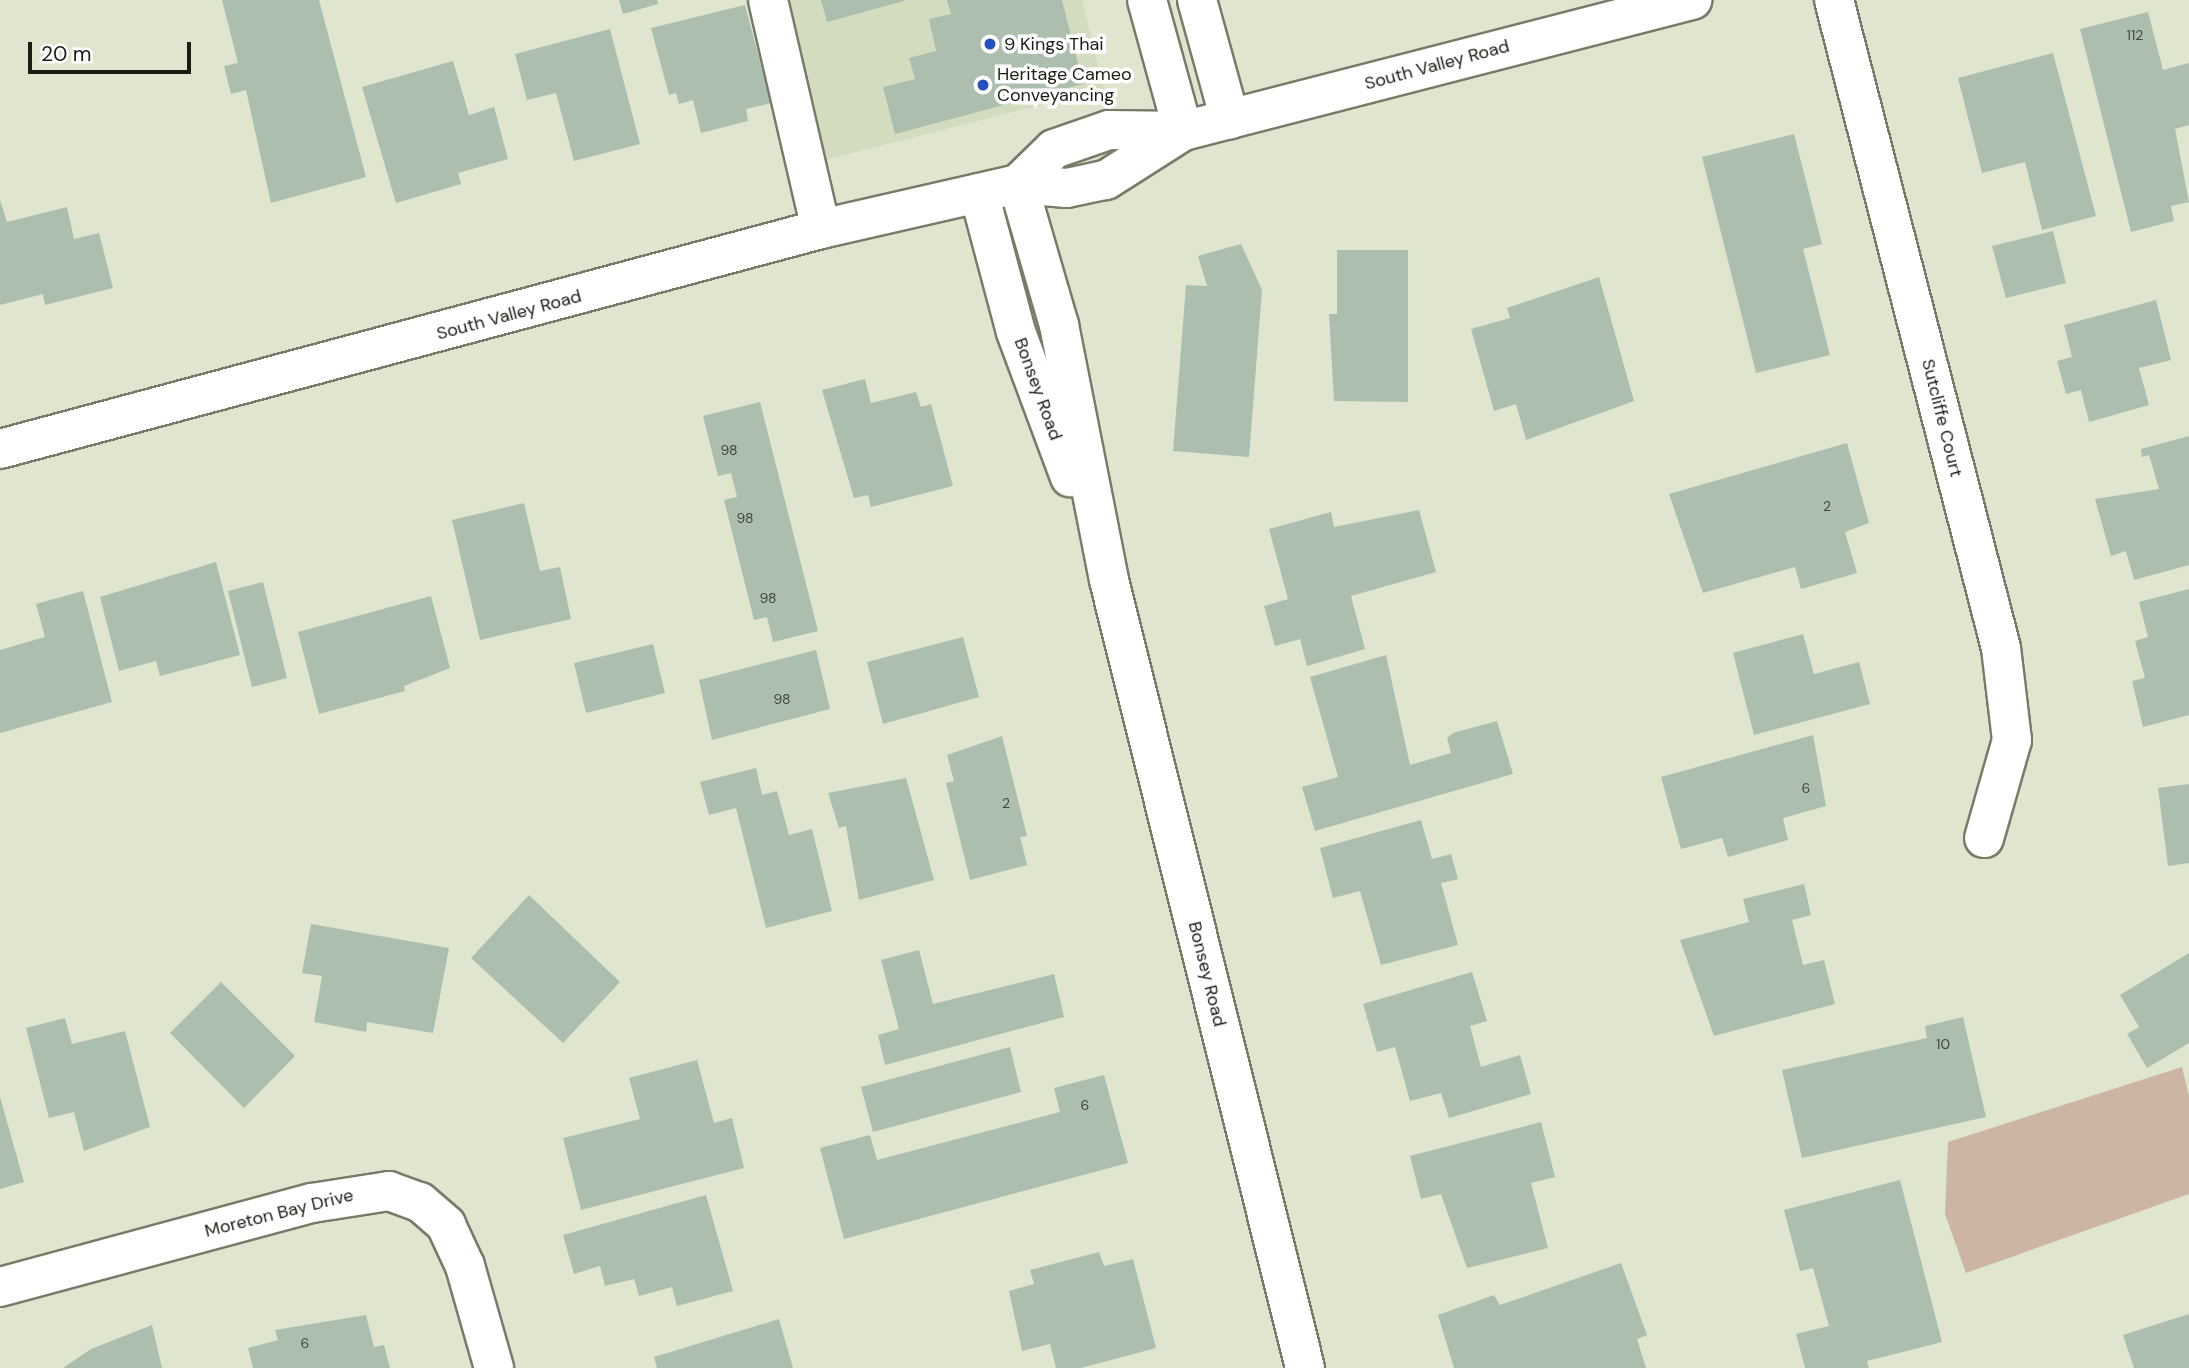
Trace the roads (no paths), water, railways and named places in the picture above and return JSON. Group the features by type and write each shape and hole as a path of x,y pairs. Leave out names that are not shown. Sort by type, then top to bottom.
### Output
{"street":[{"path":"768,0 821,229"},
{"path":"1147,0 1183,131"},
{"path":"1197,0 1230,120"},
{"name":"South Valley Road","path":"0,449 821,229 1018,184 1067,188 1122,175 1183,131 1692,0"},
{"name":"Sutcliffe Court","path":"1834,0 2001,648 2012,740 1984,838"},
{"name":"Bonsey Road","path":"1018,184 1059,325 1109,580 1305,1368"},
{"name":"Bonsey Road","path":"979,193 1016,332 1109,580"},
{"name":"Moreton Bay Drive","path":"0,1287 312,1203 389,1191 420,1202 446,1225 465,1266 494,1368"}],"place":[{"name":"9 Kings Thai","path":"990,44"},
{"name":"Heritage Cameo Conveyancing","path":"983,85"}]}
